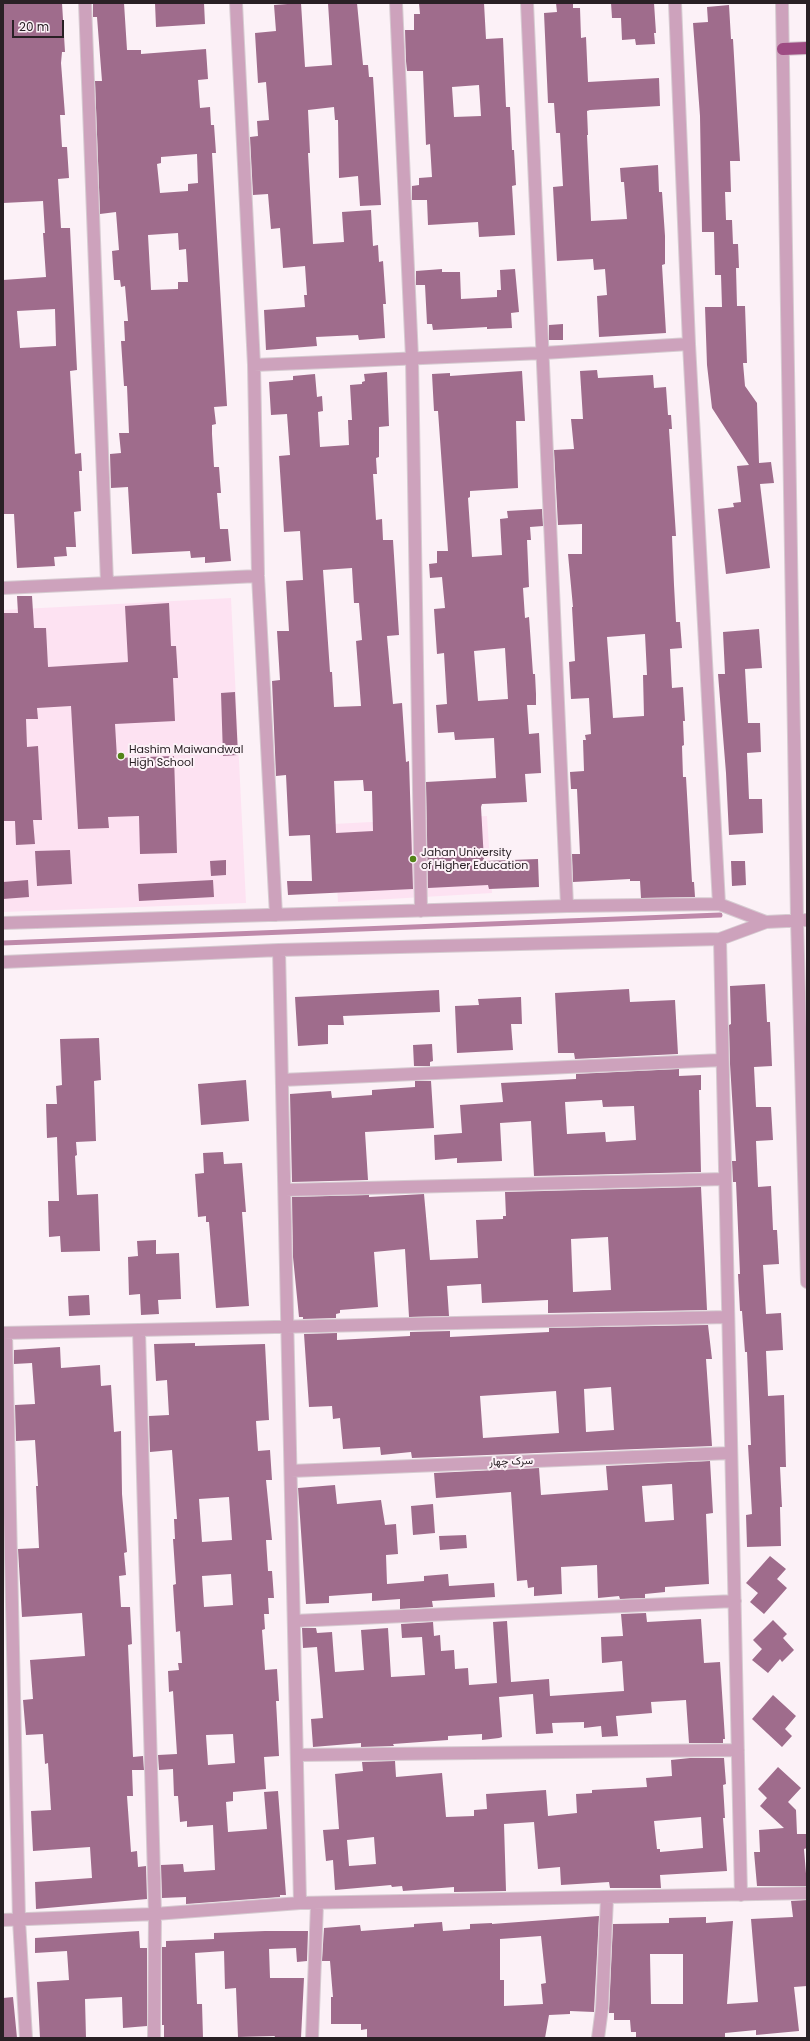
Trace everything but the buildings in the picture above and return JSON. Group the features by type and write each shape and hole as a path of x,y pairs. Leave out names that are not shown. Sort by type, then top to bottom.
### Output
{"highway":[{"path":"783,49 807,48"}],"street":[{"path":"85,3 107,583"},
{"path":"236,3 254,365 258,576 276,915"},
{"path":"396,3 412,358 421,911"},
{"path":"527,3 544,353 567,906"},
{"path":"675,3 689,344 719,904"},
{"path":"782,3 802,920 807,1282"},
{"path":"254,365 544,353 689,344"},
{"path":"3,588 258,576"},
{"path":"3,923 567,906 719,904 766,922"},
{"path":"3,962 279,950 720,939 766,922 802,920"},
{"path":"720,939 741,1895"},
{"path":"279,950 300,1903"},
{"path":"282,1080 722,1060"},
{"path":"284,1190 725,1179"},
{"path":"26,2038 19,1920 4,1333 728,1317"},
{"path":"139,1330 155,1914 154,2038"},
{"name":"سرک چهار","path":"291,1471 731,1453"},
{"path":"294,1621 735,1601"},
{"path":"297,1755 738,1750"},
{"path":"3,1920 155,1914 300,1903 317,1904 807,1893"},
{"path":"598,2038 602,2008 607,1898"},
{"path":"312,2038 317,1904"}],"shaded area":[{"name":"Hashim Maiwandwal High School","path":"231,598 246,903 3,912 3,610"},
{"name":"Jahan University of Higher Education","path":"487,816 492,893 338,902 333,824"}],"waterway":[{"path":"3,943 720,915"}],"place":[{"name":"Hashim Maiwandwal High School","path":"121,756"},
{"name":"Jahan University of Higher Education","path":"413,859"}]}
